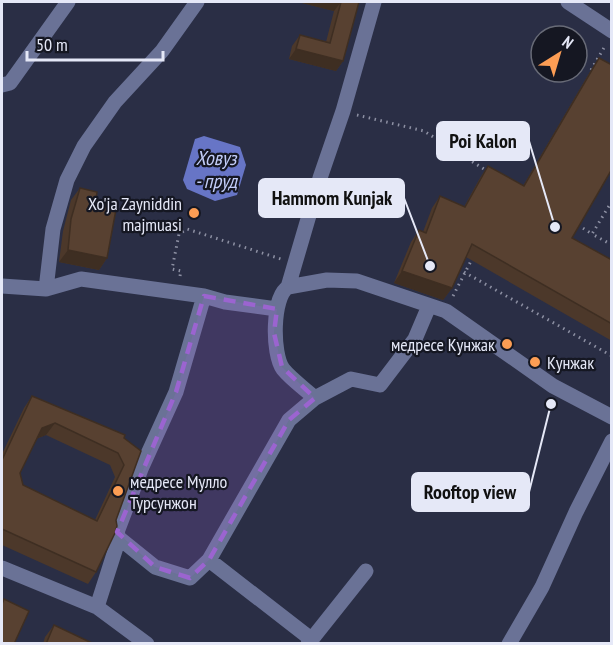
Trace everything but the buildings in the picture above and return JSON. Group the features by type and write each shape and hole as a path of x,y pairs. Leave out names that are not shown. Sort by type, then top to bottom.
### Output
{"street":[{"path":"2,85 10,83 68,2"},
{"path":"46,289 53,229 67,180 84,146 116,102 162,51 197,2"},
{"path":"288,287 320,178 344,111 374,2"},
{"path":"568,2 609,37"},
{"path":"2,286 46,289 81,279 204,296 225,302 277,309"},
{"path":"315,398 282,367 274,333 277,309 284,289 327,280 357,281 446,311 553,386 612,417"},
{"path":"204,296 176,393 117,532 119,538 155,567 190,578 209,560 289,420 315,398 351,379 380,385 415,339 429,306"},
{"path":"509,644 542,587 612,441"},
{"path":"96,607 119,538"},
{"path":"209,560 310,641 366,571"},
{"path":"2,568 96,607 147,644"}],"path":[{"path":"591,70 609,37"},
{"path":"344,111 424,131 494,175"},
{"path":"592,234 612,201"},
{"path":"578,225 612,245"},
{"path":"177,292 181,271 172,269 179,234 187,229 295,264"},
{"path":"446,311 475,253"},
{"path":"464,272 612,356"}],"highlighted area":[{"path":"204,296 277,309 274,333 282,367 315,398 289,420 209,560 190,578 155,567 117,532 176,392"}],"water":[{"name":"Ховуз - пруд","path":"204,136 240,147 246,165 237,195 215,201 187,189 183,180 195,139"}],"place":[{"name":"Xo'ja Zayniddin majmuasi","path":"194,213"},
{"name":"Poi Kalon","path":"555,227"},
{"name":"Hammom Kunjak","path":"430,266"},
{"name":"медресе Кунжак","path":"507,344"},
{"name":"Кунжак","path":"535,362"},
{"name":"Rooftop view","path":"551,404"},
{"name":"медресе Мулло Турсунжон","path":"118,491"}]}
